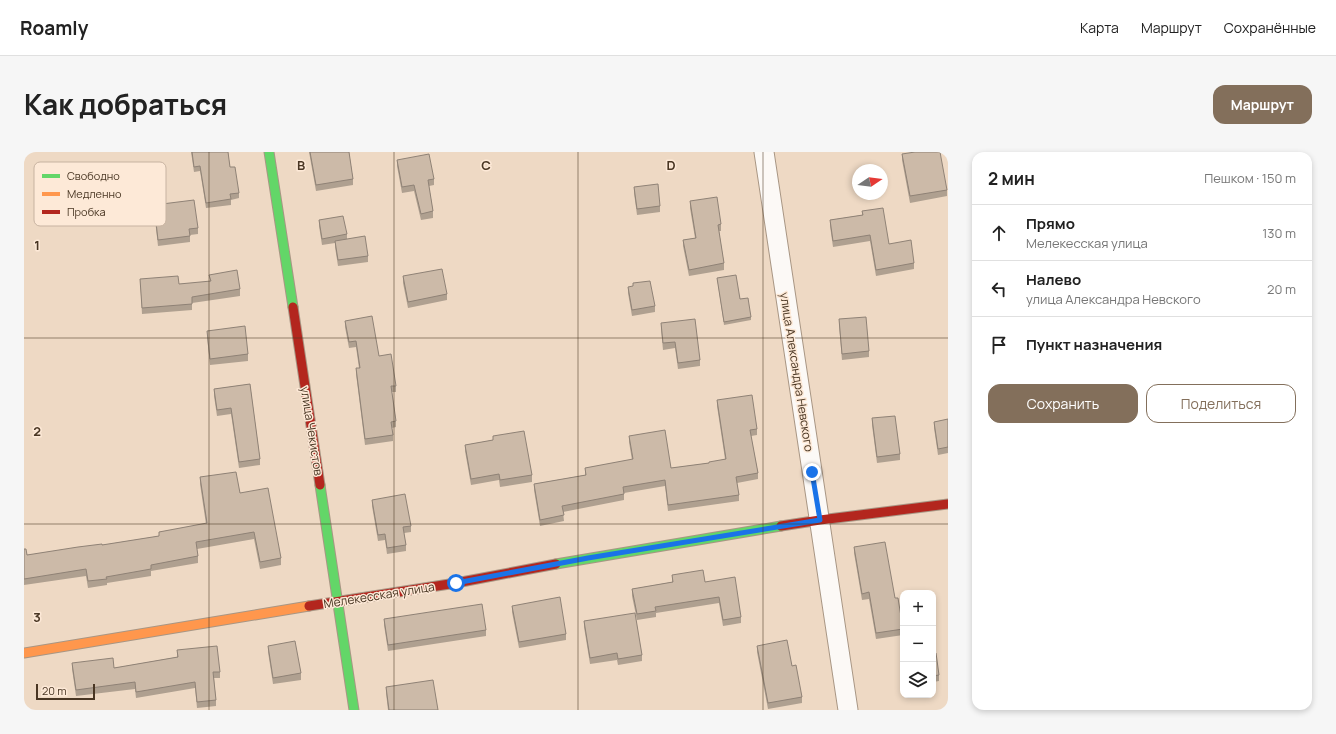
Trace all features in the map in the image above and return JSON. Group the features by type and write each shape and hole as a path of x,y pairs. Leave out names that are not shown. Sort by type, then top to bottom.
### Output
{"street":[{"name":"улица Чекистов","path":"269,152 354,710"},
{"name":"улица Александра Невского","path":"764,152 848,710"},
{"name":"Мелекесская улица","path":"24,653 456,583 588,558 820,520 948,504"}],"building":[{"path":"192,152 228,152 230,167 235,167 239,193 230,194 231,199 206,203 200,166 194,167"},
{"path":"310,152 349,152 353,179 316,185"},
{"path":"915,152 940,152 947,190 910,196 902,154"},
{"path":"429,154 434,179 428,180 433,211 421,214 414,185 402,187 397,160"},
{"path":"658,184 660,206 637,209 634,187"},
{"path":"717,197 721,224 718,225 724,263 689,270 683,240 696,238 690,201"},
{"path":"194,200 198,228 189,229 190,236 158,240 156,226 166,226 166,204"},
{"path":"883,208 889,244 911,240 914,263 876,270 870,235 833,241 830,220 863,215 862,211"},
{"path":"343,216 347,234 322,239 319,220"},
{"path":"365,236 368,256 338,260 335,241"},
{"path":"442,269 447,294 408,302 403,276"},
{"path":"237,270 240,289 192,297 192,304 142,308 140,279 178,276 179,284 211,281 209,275"},
{"path":"736,275 740,299 748,298 751,317 724,322 717,278"},
{"path":"650,281 655,306 632,310 628,287 633,286 633,283"},
{"path":"372,316 379,356 391,354 396,386 391,386 396,421 391,422 393,435 365,439 356,368 360,368 356,341 349,342 345,321"},
{"path":"866,317 869,351 842,354 839,319"},
{"path":"695,319 700,360 678,363 675,342 663,343 661,323"},
{"path":"245,326 248,354 210,359 207,331"},
{"path":"250,384 260,459 239,462 231,408 217,410 214,389"},
{"path":"752,395 757,429 750,430 758,473 736,477 739,495 668,505 665,480 623,487 624,494 562,506 564,515 540,520 534,484 586,475 585,468 633,459 629,436 665,430 671,468 709,463 726,459 717,400"},
{"path":"895,416 900,454 877,457 872,418"},
{"path":"948,419 948,447 938,449 934,422"},
{"path":"524,431 532,475 500,480 499,474 471,479 465,445 493,440 493,436"},
{"path":"236,472 240,493 268,488 281,558 260,562 254,532 196,542 198,556 151,565 151,569 106,577 107,579 88,581 86,569 24,579 24,549 26,549 27,555 102,545 159,536 159,532 207,523 200,477"},
{"path":"405,494 411,526 403,527 406,545 387,548 385,534 378,535 372,500"},
{"path":"885,542 895,598 898,598 900,610 900,629 876,633 869,592 862,594 854,547"},
{"path":"703,570 705,582 735,577 741,617 723,620 719,597 655,607 656,611 637,614 632,589 673,582 672,575"},
{"path":"560,597 566,634 519,642 512,606"},
{"path":"482,604 486,630 388,645 384,619"},
{"path":"635,613 642,655 618,659 617,653 590,658 584,621"},
{"path":"787,640 792,666 796,665 802,697 768,703 757,646"},
{"path":"295,641 301,673 273,678 268,646"},
{"path":"217,646 220,672 213,672 216,700 197,702 195,682 136,692 135,682 76,690 72,663 113,658 114,668 178,657 177,650"},
{"path":"936,653 939,675 936,676"},
{"path":"433,680 438,710 389,710 386,687"}],"traffic: fast":[{"path":"269,152 293,307"},
{"path":"320,485 354,710"},
{"path":"556,564 781,526"}],"traffic: slow":[{"path":"24,653 309,606"}],"traffic: jam":[{"path":"293,307 320,485"},
{"path":"781,526 948,504"},
{"path":"309,606 456,583 556,564"}],"route":[{"path":"456,583 588,558 820,520 812,472"}]}
